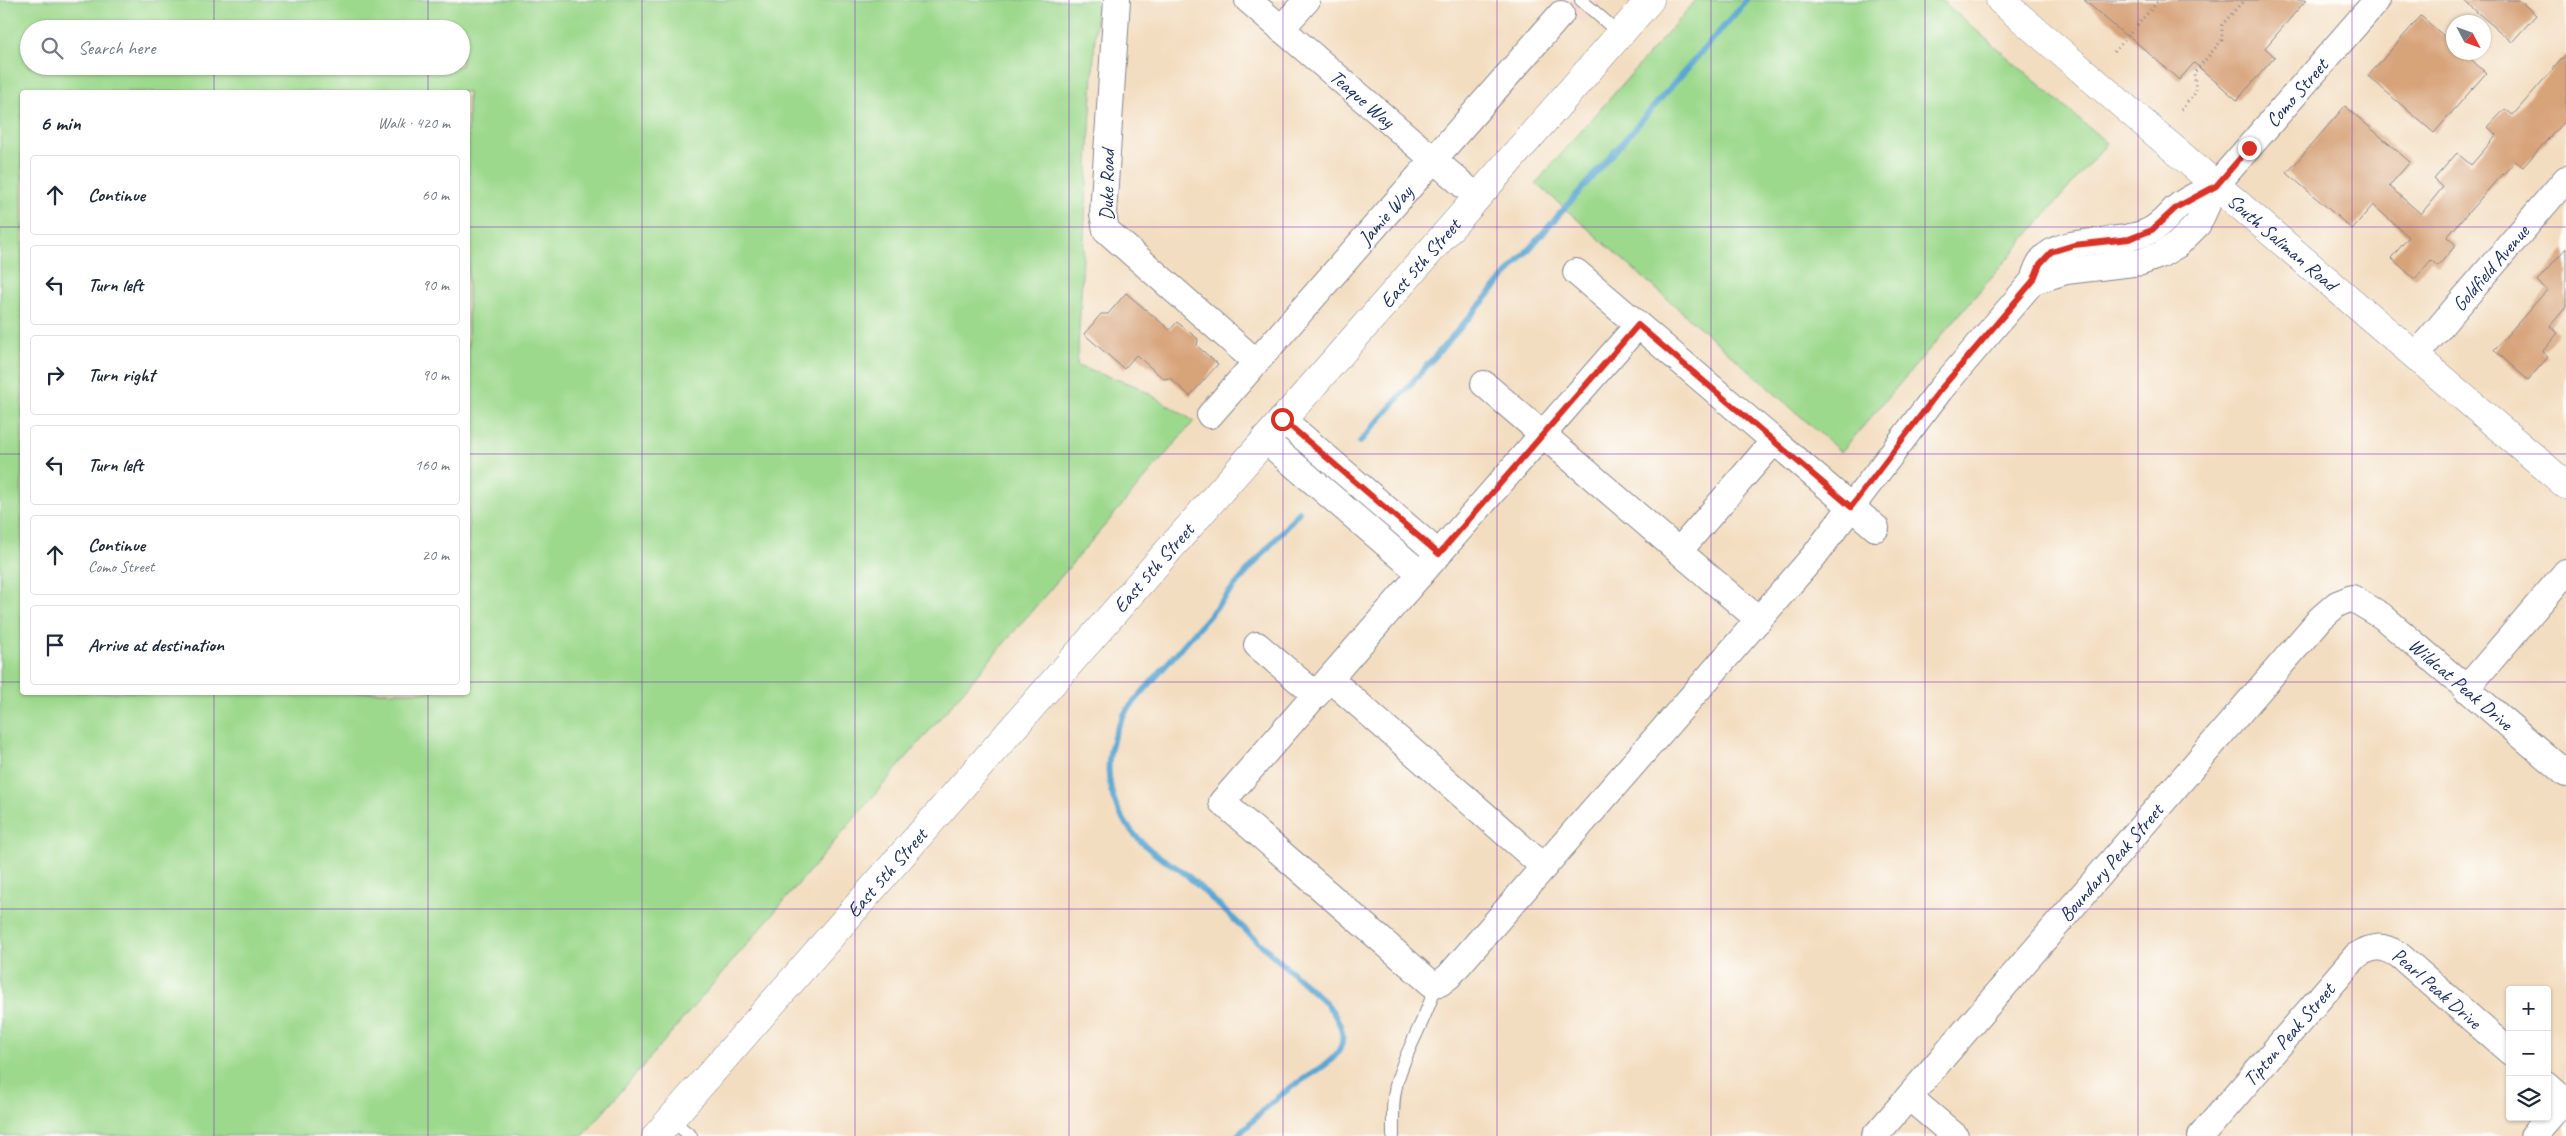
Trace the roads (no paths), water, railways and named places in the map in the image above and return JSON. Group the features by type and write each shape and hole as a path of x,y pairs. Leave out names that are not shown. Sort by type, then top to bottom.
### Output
{"main road":[{"name":"East 5th Street","path":"672,1130 1273,429 1650,0"},
{"name":"South Saliman Road","path":"2000,0 2566,485"}],"street":[{"name":"Duke Road","path":"1117,0 1103,214 1106,230 1256,362"},
{"name":"Teaque Way","path":"1248,0 1476,197"},
{"path":"1282,29 1306,0"},
{"name":"Como Street","path":"2216,186 2377,0"},
{"name":"Jamie Way","path":"1210,415 1433,160 1571,7"},
{"name":"Goldfield Avenue","path":"2415,356 2566,179"},
{"path":"1638,325 1222,802 1429,982 1436,984 1449,976 1814,556 1940,390 2033,281 2040,264 2051,252 2074,245 2095,255 2159,226 2177,207 2216,186"},
{"path":"1576,272 1876,528"},
{"path":"1484,384 1759,620"},
{"path":"1273,429 1383,524 1421,574"},
{"path":"1679,551 1774,441"},
{"path":"1383,524 1439,554"},
{"path":"2466,688 2566,572"},
{"name":"Wildcat Peak Drive","path":"2352,598 2382,616 2566,774"},
{"name":"Boundary Peak Street","path":"1875,1136 2322,618 2337,604 2352,598"},
{"path":"1257,645 1323,687 1544,867"},
{"name":"Pearl Peak Drive","path":"2385,947 2410,963 2506,1048"},
{"name":"Tipton Peak Street","path":"2201,1136 2356,956 2366,950 2385,947"},
{"path":"2533,1136 2559,1094"},
{"path":"1909,1097 1955,1136"}],"lane":[{"path":"1571,7 1620,34"},
{"path":"1393,1136 1393,1103 1397,1081 1426,1014 1436,984"}],"waterway":[{"path":"1360,442 1747,0"},
{"path":"1237,1136 1279,1096 1325,1065 1335,1056 1341,1046 1342,1034 1338,1020 1326,1003 1185,874 1158,856 1141,841 1127,825 1117,808 1111,789 1109,770 1110,750 1127,710 1299,512"}]}
